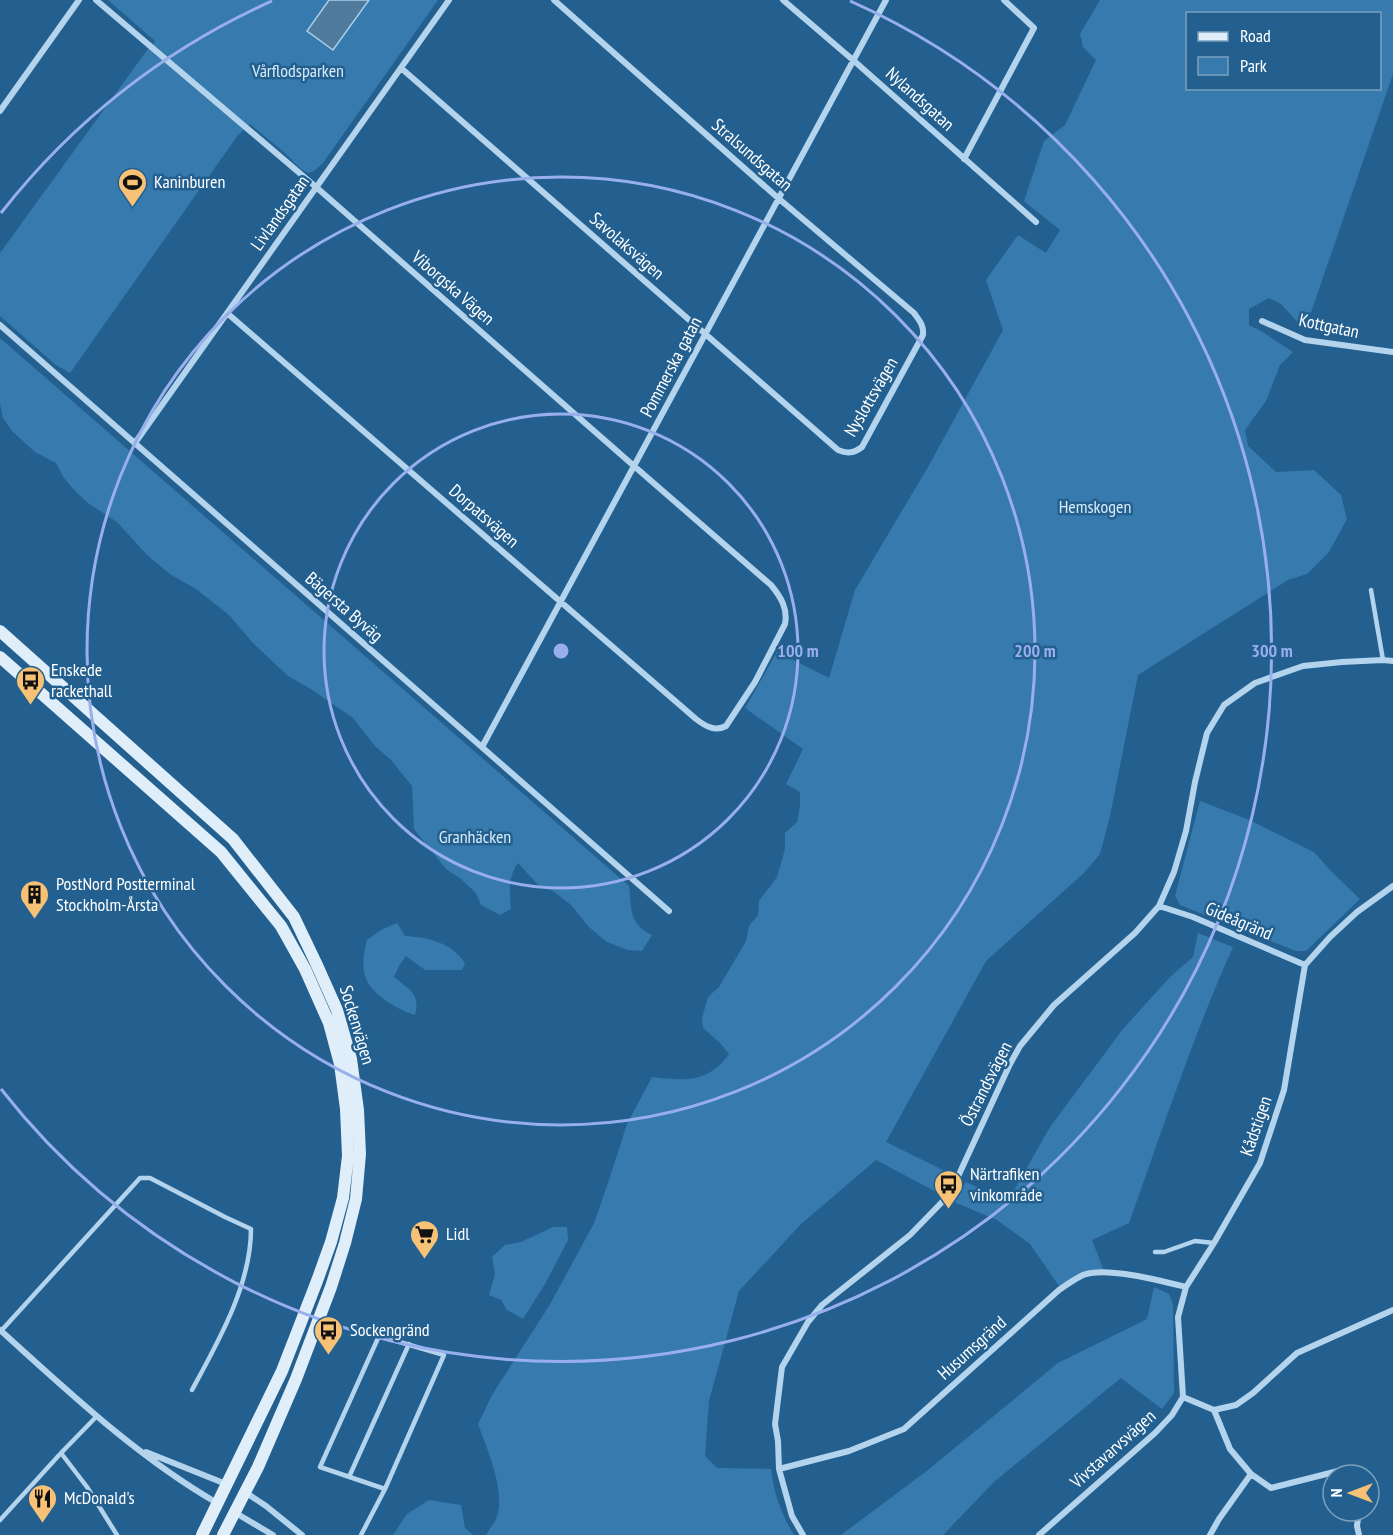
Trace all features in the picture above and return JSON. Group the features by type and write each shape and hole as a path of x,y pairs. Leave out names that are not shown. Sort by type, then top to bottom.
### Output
{"main road":[{"name":"Sockenvägen","path":"0,631 233,839 294,917 337,1010 351,1059 358,1110 360,1154 356,1199 345,1243 296,1379 258,1467 223,1535"},
{"name":"Sockenvägen","path":"0,657 221,852 281,926 305,969 329,1023 340,1064 346,1109 348,1156 343,1198 324,1261 282,1371 202,1535"},
{"path":"226,1484 245,1492"},
{"path":"217,1503 234,1511"}],"street":[{"path":"0,111 79,0"},
{"name":"Viborgska Vägen","path":"96,0 316,187 771,585 784,604 787,616 785,624 755,682 726,726"},
{"name":"Livlandsgatan","path":"135,443 449,0"},
{"name":"Stralsundsgatan","path":"554,0 778,198 914,313 920,320 923,335"},
{"name":"Nylandsgatan","path":"783,0 1036,222"},
{"name":"Pommerska gatan","path":"482,747 886,0"},
{"path":"964,159 1034,28 1004,0"},
{"name":"Savolaksvägen","path":"401,68 834,446"},
{"name":"Dorpatsvägen","path":"227,313 696,719 708,727 726,726"},
{"name":"Kottgatan","path":"1262,321 1305,340 1393,352"},
{"name":"Bägersta Byväg","path":"0,325 669,911"},
{"name":"Nyslottsvägen","path":"834,446 844,453 854,452 862,447 923,335"},
{"name":"Östrandsvägen","path":"802,1535 792,1516 779,1469 775,1424 782,1367 808,1322 822,1305 910,1235 944,1200 960,1174 1020,1046 1054,1005 1136,933 1160,906 1174,872 1186,831 1195,782 1208,733 1224,705 1255,683 1303,666 1342,662 1393,661"},
{"path":"1305,965 1357,912 1393,886"},
{"name":"Gideågränd","path":"1160,906 1193,917 1305,965"},
{"name":"Kådstigen","path":"1183,1397 1178,1317 1186,1287 1260,1163 1284,1090 1305,965"},
{"name":"Husumsgränd","path":"779,1469 849,1451 904,1430 1059,1290 1084,1275 1100,1272 1149,1277 1186,1287"},
{"path":"1183,1397 1214,1410 1236,1405 1298,1353 1393,1310"},
{"path":"1,1331 96,1417 134,1447 217,1503"},
{"name":"Vivstavarvsvägen","path":"1039,1535 1155,1433 1172,1415 1183,1397"},
{"path":"1214,1410 1230,1449 1251,1474 1270,1488 1321,1475"},
{"path":"134,1447 226,1484"},
{"path":"1210,1535 1251,1474"},
{"path":"245,1492 302,1535"},
{"path":"234,1511 273,1535"}],"lane":[{"path":"1371,590 1383,660"},
{"path":"1,1331 140,1178 150,1178 251,1229 251,1243 244,1274 225,1328 192,1390"},
{"path":"1155,1252 1164,1252 1195,1241 1214,1243"},
{"path":"362,1535 385,1489 444,1354 379,1336 320,1467 385,1489"},
{"path":"349,1477 409,1344"},
{"path":"0,1520 96,1417"},
{"path":"61,1453 87,1487 117,1535"},
{"path":"258,1525 264,1535"}],"green space":[{"name":"Vårflodsparken","path":"108,0 438,0 323,163 314,171 308,173 301,169 250,124 238,135 70,373 56,365 0,316 0,253 155,41"},
{"name":"Hemskogen","path":"1100,0 1393,0 1393,74 1305,330 1281,304 1269,298 1249,309 1249,325 1293,352 1280,365 1266,401 1245,430 1248,446 1276,472 1314,470 1341,495 1347,519 1329,552 1307,574 1288,580 1138,675 1110,816 1100,854 1084,873 986,961 886,1142 951,1174 938,1193 876,1160 801,1224 739,1291 709,1401 705,1456 717,1468 771,1469 779,1503 794,1535 486,1535 496,1519 499,1497 491,1458 478,1424 492,1395 549,1306 594,1223 627,1124 652,1077 695,1078 713,1070 729,1054 703,1028 702,1018 708,997 719,987 746,941 749,926 758,915 759,901 777,877 785,849 785,833 797,822 800,806 800,792 786,784 803,749 745,708 777,652 829,678 855,590 928,467 1003,330 986,280 1018,235 1046,253 1060,230 1024,201 1044,141 1065,125 1096,60 1083,47 1080,34"},
{"name":"Granhäcken","path":"0,338 629,886 631,909 635,921 652,935 642,951 628,950 607,942 589,927 571,905 553,891 540,887 518,863 511,880 511,909 500,915 481,905 476,893 446,869 414,829 412,786 353,718 288,676 253,643 229,615 147,555 117,522 76,492 64,478 56,463 35,452 12,431 3,418 0,404"},
{"path":"1200,801 1247,819 1314,852 1360,899 1306,951 1296,951 1180,905 1175,896"},
{"path":"397,923 405,936 439,942 453,950 465,963 462,970 425,970 406,956 394,977 415,996 415,1015 401,1010 379,996 369,984 364,973 367,940"},
{"path":"1198,933 1233,947 1191,1049 1129,1223 1092,1240 1104,1271 1079,1275 1059,1286 1030,1244 997,1220 954,1202 966,1182 1008,1201 1050,1127 1123,1029 1170,977 1193,957"},
{"path":"553,1227 567,1227 568,1240 523,1319 507,1310 501,1300 489,1295 495,1274 492,1257 505,1245 521,1242"},
{"path":"1154,1287 1169,1294 1173,1304 1174,1393 1162,1409 1121,1378 994,1482 943,1535 841,1535 928,1470 1058,1363 1147,1319"},
{"path":"429,1500 461,1505 465,1528 473,1535 393,1535 407,1514"}],"shaded area":[{"path":"329,0 369,0 333,50 307,31"}],"place":[{"name":"Kaninburen","path":"133,208"},
{"name":"Enskede rackethall","path":"30,706"},
{"name":"PostNord Postterminal Stockholm-Årsta","path":"35,920"},
{"name":"Närtrafiken vinkområde","path":"949,1210"},
{"name":"Lidl","path":"425,1260"},
{"name":"Sockengränd","path":"329,1356"},
{"name":"McDonald's","path":"43,1524"}]}
